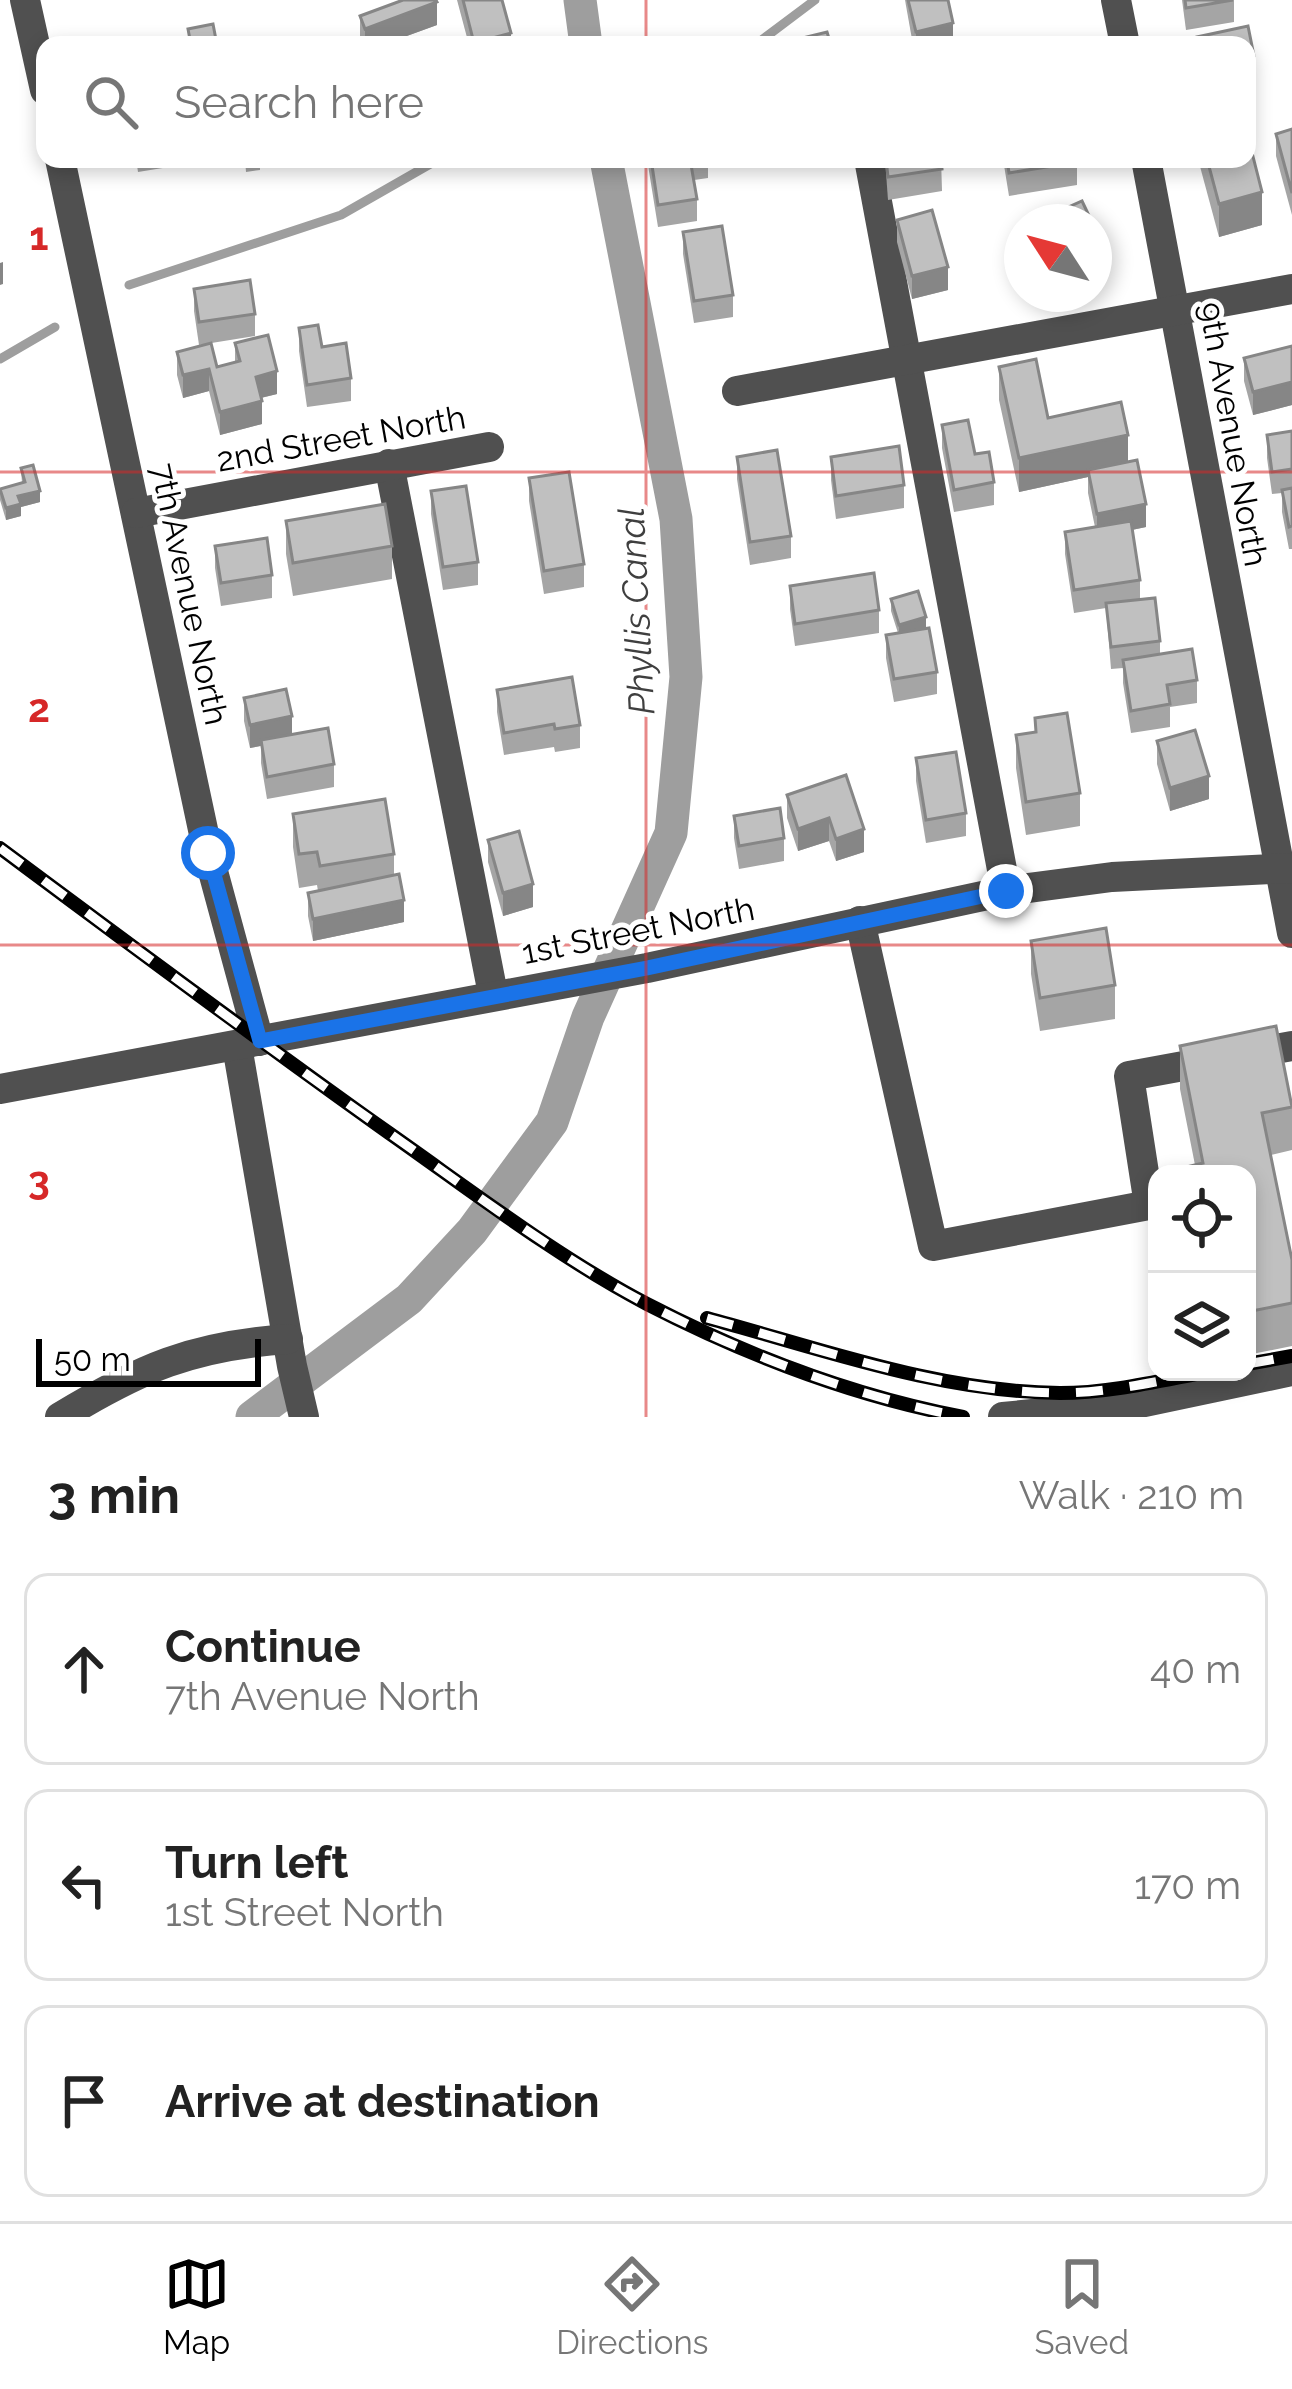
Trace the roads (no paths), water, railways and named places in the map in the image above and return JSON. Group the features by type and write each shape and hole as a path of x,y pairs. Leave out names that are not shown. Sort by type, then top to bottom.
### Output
{"street":[{"path":"25,0 36,50"},
{"path":"1116,0 1123,36"},
{"name":"7th Avenue North","path":"62,168 248,1043 290,1352 302,1407"},
{"path":"871,168 1006,891"},
{"name":"9th Avenue North","path":"1148,168 1285,868 1292,933"},
{"path":"737,391 1292,289"},
{"name":"2nd Street North","path":"136,513 489,447"},
{"path":"389,464 493,994"},
{"name":"1st Street North","path":"0,1089 647,968 1006,891 1112,877 1285,868"},
{"path":"860,921 933,1246 1149,1205 1129,1076 1292,1046"},
{"path":"60,1417 118,1382 171,1358 232,1343 290,1352"},
{"path":"1003,1417 1140,1403 1292,1371"}],"waterway":[{"name":"Phyllis Canal","path":"580,0 585,36"},
{"path":"767,36 815,0"},
{"path":"129,285 341,215 423,168"},
{"name":"Phyllis Canal","path":"252,1417 409,1299 472,1231 552,1122 588,1017 671,833 686,677 676,519 608,168"},
{"path":"0,359 55,327"}],"railway":[{"path":"0,848 515,1223 613,1285 761,1357 881,1398 963,1417"},
{"path":"707,1318 881,1367 970,1385 1060,1393 1159,1381"},
{"path":"1256,1362 1292,1356"}]}
